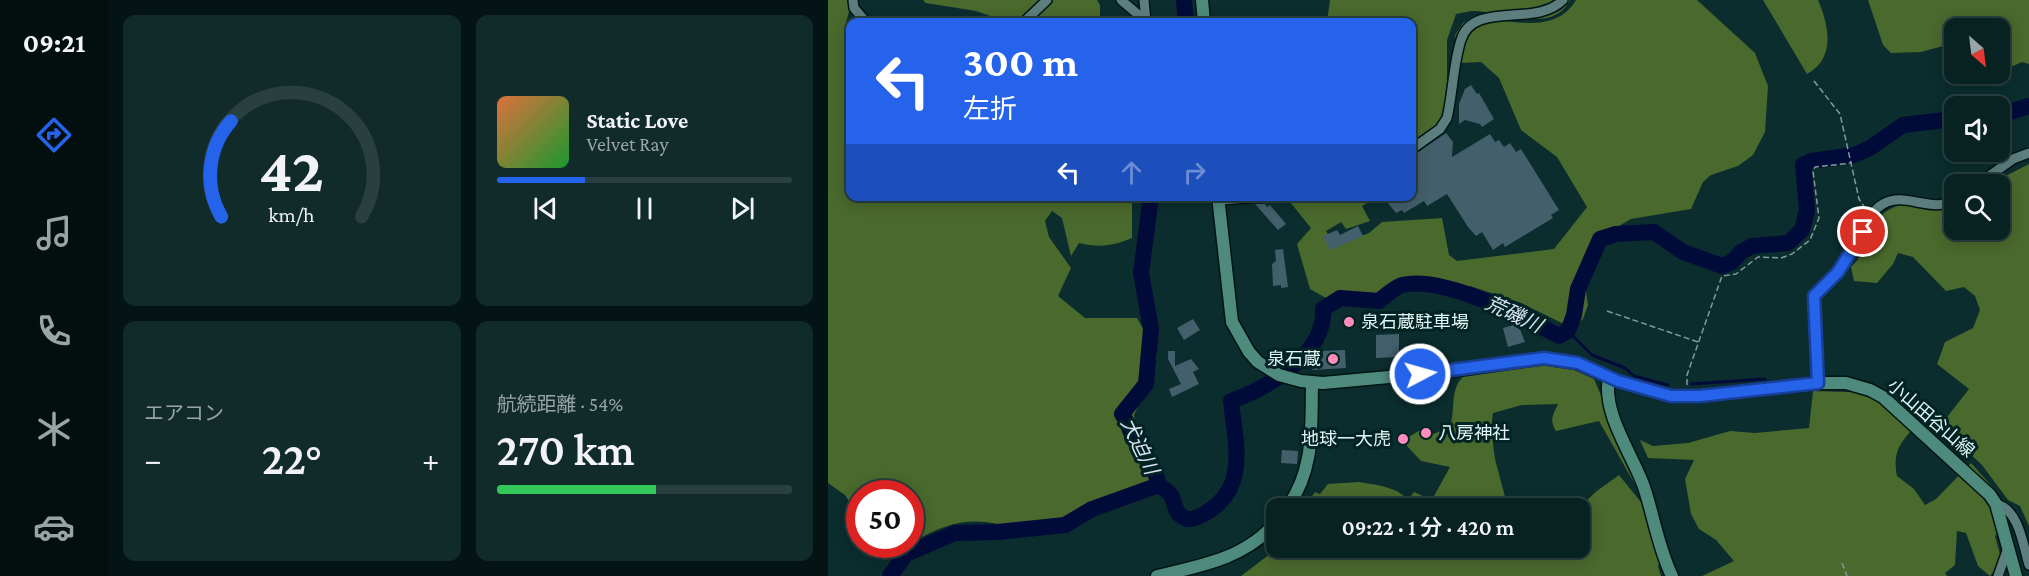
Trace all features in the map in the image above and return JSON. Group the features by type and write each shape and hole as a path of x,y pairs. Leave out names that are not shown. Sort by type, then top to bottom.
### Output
{"main road":[{"path":"1202,0 1204,18"},
{"name":"小山田谷山線","path":"1219,201 1232,322 1249,352 1270,370 1290,378 1312,382 1444,372 1533,358 1570,361 1654,392 1687,397 1818,383 1846,383 1875,392 1983,487 1996,504 2016,576"},
{"path":"1609,377 1610,407 1643,485 1660,552 1672,576"},
{"path":"1294,498 1300,488 1308,465 1312,436 1312,382"},
{"path":"1157,576 1229,556 1259,539 1266,532"}],"street":[{"path":"853,0 854,8 863,18"},
{"path":"1028,18 1047,0"},
{"path":"1121,0 1142,18"},
{"path":"1144,0 1146,18"},
{"path":"1416,146 1434,134 1447,118 1461,38 1470,26 1490,15 1544,12 1563,0"},
{"path":"1992,174 2013,159 2029,153"},
{"path":"1818,383 1814,296 1828,283 1855,249 1871,216 1880,206 1893,200 1935,205 1944,203"},
{"path":"1996,504 2004,506 2011,512 2029,565"},
{"path":"1998,576 2008,548"}],"path":[{"path":"1814,81 1840,114 1850,150 1859,199 1871,216"},
{"path":"1687,397 1687,375 1722,276 1736,274 1758,257 1782,258 1792,254 1810,240 1819,218 1813,171 1815,167 1851,161"},
{"path":"1607,311 1699,342"},
{"path":"1842,563 1847,576"}],"green space":[{"path":"828,0 852,0 845,27 846,201 1132,201 1132,238 1106,245 1079,243 1071,256 1062,218 1052,211 1045,221 1049,237 1071,268 1058,296 1085,318 1137,318 1157,353 1155,371 1134,415 1139,442 1159,464 1161,476 1154,486 1130,491 1107,500 1086,512 1067,528 1043,520 1031,534 998,524 969,522 941,528 924,536 924,480 846,480 846,496 828,483"},
{"path":"923,0 1097,0 1100,5 1100,18 996,18 976,11 926,3"},
{"path":"1330,0 1570,0 1562,11 1540,19 1474,11 1456,14 1447,40 1447,95 1441,118 1433,129 1416,140 1416,18 1328,18"},
{"path":"1576,0 1697,0 1755,53 1768,86 1765,132 1753,155 1738,166 1711,175 1703,182 1691,209 1631,219 1612,230 1588,266 1584,279 1588,305 1583,319 1577,324 1566,325 1519,302 1470,286 1398,290 1359,302 1333,302 1310,289 1297,244 1311,228 1289,201 1371,201 1362,206 1370,221 1346,229 1341,222 1326,231 1335,246 1369,233 1382,222 1442,218 1449,255 1457,261 1554,249 1587,207 1557,157 1521,130 1499,78 1481,62 1460,63 1455,35 1463,23 1474,16 1530,23 1556,18 1567,11"},
{"path":"1763,0 1818,0 1825,20 1828,41 1822,59 1807,74"},
{"path":"1868,0 2029,0 2029,64 2022,62 2010,67 2010,18 1944,18 1944,46 1921,52 1891,53 1883,45"},
{"path":"2029,164 2029,526 2020,506 2008,500 1982,465 1940,426 1969,389 1937,364 1945,342 1973,328 1980,310 1975,296 1964,287 1946,291 1913,257 1898,253 1893,264 1877,283 1854,281 1851,267 1863,252 1882,215 1909,203 1944,199 1944,240 2010,240 2010,174"},
{"path":"1538,362 1563,365 1594,379 1640,486 1637,488 1599,421 1556,431 1552,421 1558,404 1522,405 1493,413 1491,428 1495,459 1505,498 1415,498 1411,496 1414,492 1423,496 1434,496 1450,467 1421,461 1407,446 1407,438 1422,429 1431,435 1450,427 1455,392 1465,375"},
{"path":"1813,391 1885,393 1918,423 1899,447 1896,467 1897,476 1914,489 1925,505 1936,499 1971,463 1996,491 2008,520 1995,536 2002,561 1990,576 1978,566 1966,533 1957,531 1955,565 1945,573 1947,576 1702,576 1734,561 1716,540 1699,529 1691,514 1685,479 1694,460 1648,458 1640,440 1653,446 1688,443 1730,431 1755,433 1809,428"},
{"path":"1619,475 1657,522 1664,554 1658,566 1661,576 1241,576 1266,557 1590,558 1589,498"},
{"path":"1359,482 1383,486 1406,498 1311,498 1315,492 1320,494 1328,484"}],"building":[{"path":"1471,85 1477,94 1479,93 1494,119 1482,127 1480,124 1465,120 1459,124 1459,104 1465,89"},
{"path":"1446,133 1453,142 1452,157 1490,134 1495,142 1499,140 1504,147 1510,143 1516,152 1521,149 1559,210 1551,215 1553,218 1505,247 1503,243 1493,250 1482,232 1476,236 1468,227 1447,194 1427,206 1424,201 1404,213 1402,210 1396,213 1386,201 1416,201 1416,153"},
{"path":"1255,204 1265,204 1267,207 1270,205 1286,224 1278,230"},
{"path":"1358,226 1363,236 1330,250 1323,236 1337,230 1340,235"},
{"path":"1283,249 1288,287 1281,288 1281,285 1273,286 1272,264 1276,261 1275,250"},
{"path":"1193,319 1200,330 1184,340 1177,328"},
{"path":"1518,324 1525,342 1508,347 1503,328"},
{"path":"1399,334 1399,357 1376,358 1376,335"},
{"name":"泉石蔵","path":"1345,350 1346,368 1312,370 1311,358 1320,358 1319,351"},
{"path":"1168,351 1175,351 1175,366 1191,359 1199,369 1193,372 1199,384 1172,397 1169,389 1181,384 1168,359"},
{"path":"1282,450 1298,451 1297,464 1281,463"}],"waterway":[{"name":"犬迫川","path":"1184,0 1186,18"},
{"name":"荒磯川","path":"2010,112 2029,106"},
{"name":"荒磯川","path":"1159,485 1170,494 1176,509 1186,518 1191,519 1204,514 1219,504 1234,478 1236,464 1231,401 1261,387 1292,367 1315,341 1321,325 1323,309 1340,298 1379,301 1402,285 1439,286 1504,309 1559,336 1568,331 1574,315 1578,289 1600,239 1616,234 1654,232 1683,252 1722,266 1732,262 1741,252 1752,246 1788,243 1802,230 1807,210 1803,165 1811,161 1854,155 1870,148 1903,125 1944,120"},
{"name":"犬迫川","path":"1150,201 1141,273 1151,329 1146,384 1122,414 1159,485"},
{"path":"1568,331 1592,355 1625,368 1634,376 1668,385"},
{"path":"1691,384 1765,379"},
{"name":"犬迫川","path":"890,576 906,554 955,533 998,532 1065,525 1092,509 1159,485"}],"place":[{"name":"泉石蔵駐車場","path":"1349,322"},
{"name":"泉石蔵","path":"1333,359"},
{"name":"八房神社","path":"1426,433"},
{"name":"地球一大虎","path":"1403,439"}],"route":[{"path":"1420,374 1544,358 1578,363 1618,381 1671,396 1700,396 1818,383 1813,319 1814,296 1838,272 1855,249 1863,232"}]}
